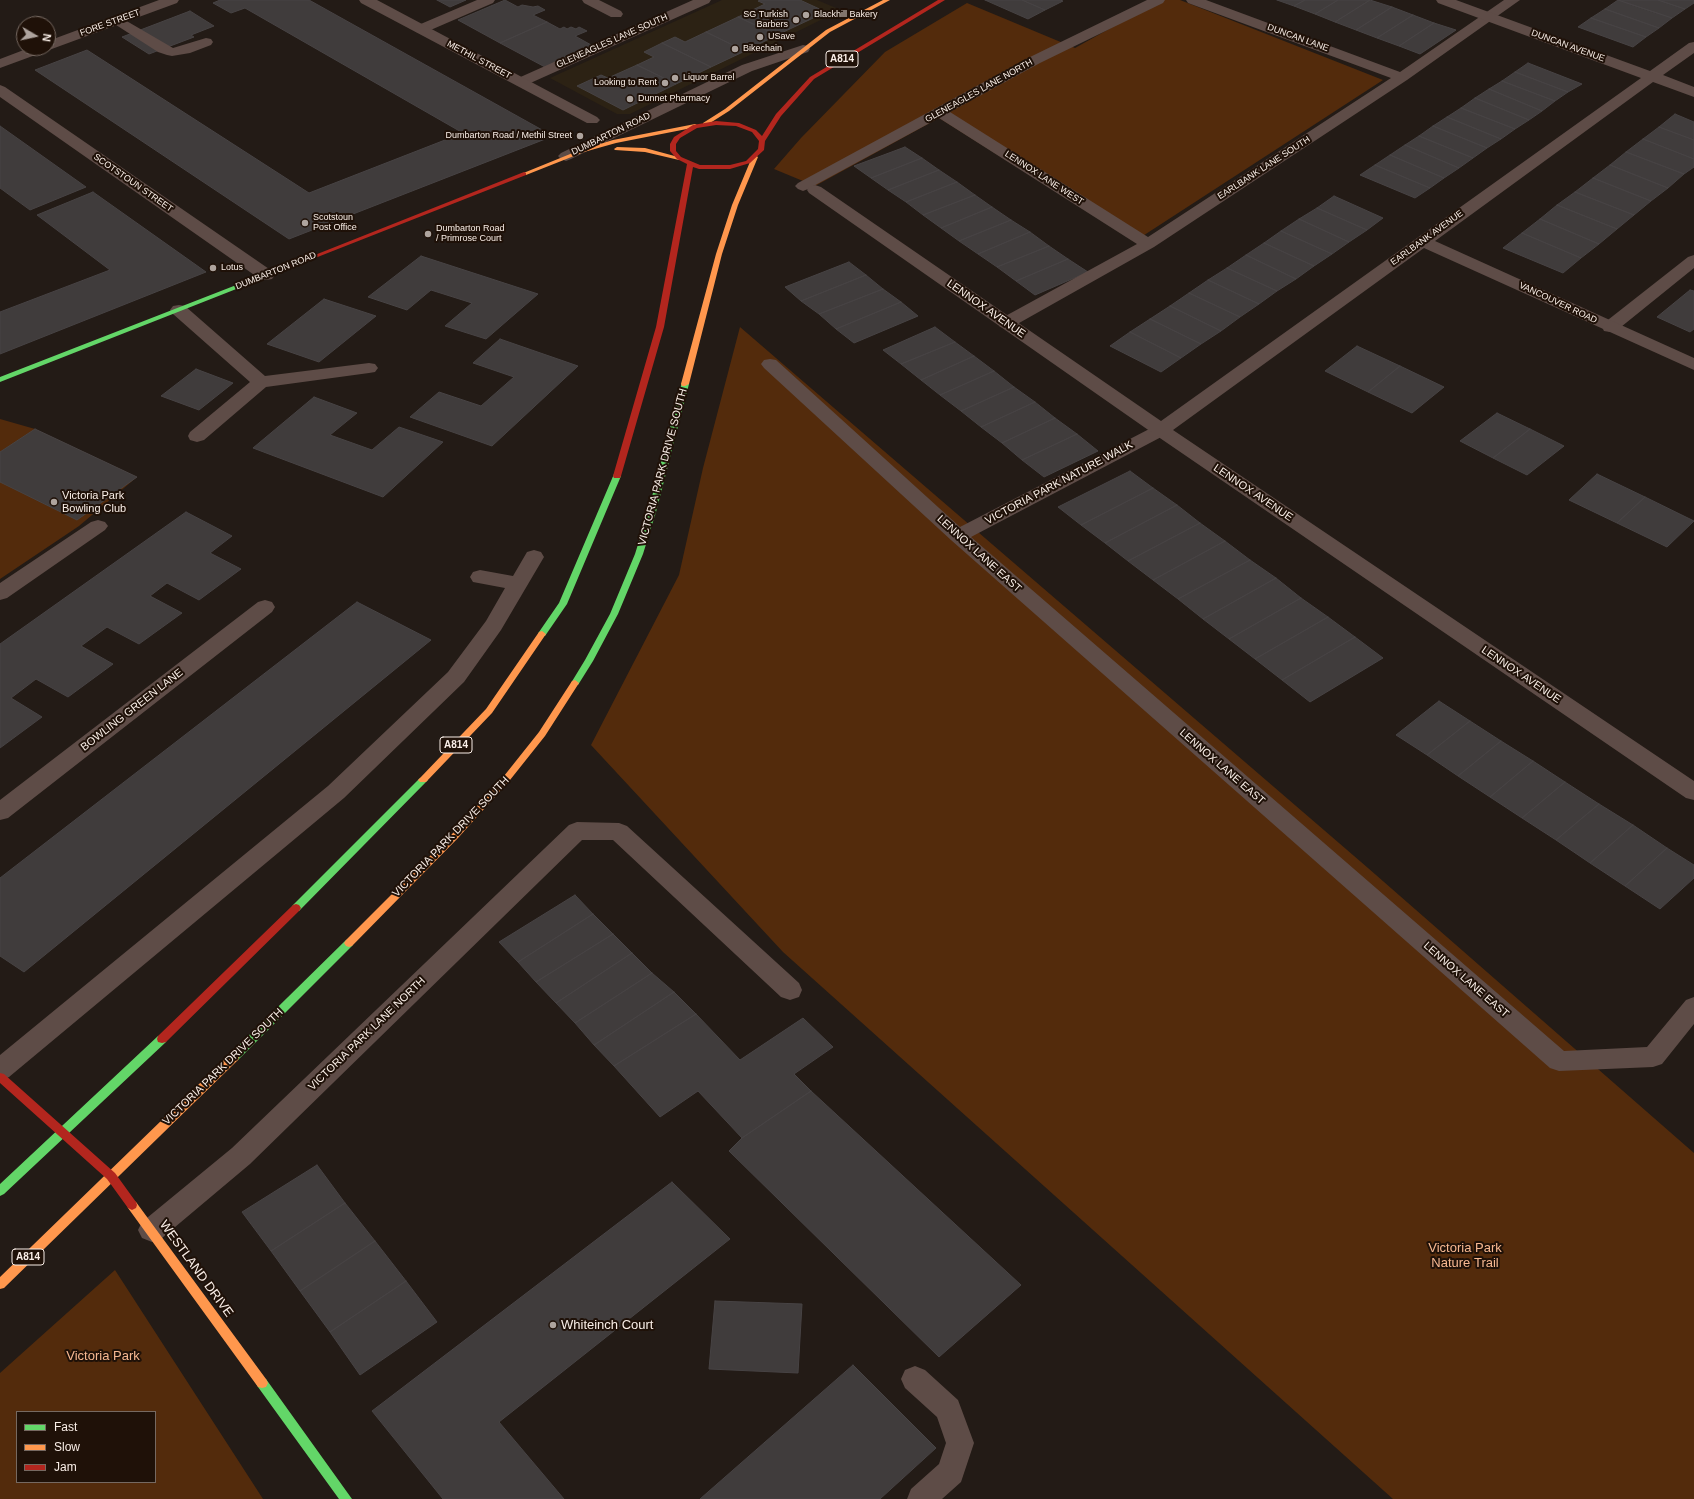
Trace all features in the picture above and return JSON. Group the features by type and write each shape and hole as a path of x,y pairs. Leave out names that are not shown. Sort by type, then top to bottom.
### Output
{"main road":[{"name":"DUMBARTON ROAD","path":"0,380 582,151 614,141 705,124 727,110 803,49 828,31 887,0"},
{"name":"A814","path":"762,142 778,115 812,78 942,0"},
{"path":"705,124 727,123 747,127 754,131 762,142"},
{"path":"679,158 673,151 673,144 677,137 695,126"},
{"name":"VICTORIA PARK DRIVE SOUTH","path":"0,1284 257,1035 454,836 507,778 542,734 589,661 614,614 639,554 656,497 719,254 734,205 755,157 761,150 762,142"},
{"name":"DUMBARTON ROAD","path":"582,151 631,149 659,152 679,158 690,164 709,168 740,165 755,157"},
{"name":"A814","path":"0,1191 213,990 392,813 489,711 563,604 615,483 660,327 690,164"},
{"name":"WESTLAND DRIVE","path":"0,1077 111,1176 152,1230 346,1499"}],"street":[{"name":"FORE STREET","path":"56,43 172,0"},
{"name":"METHIL STREET","path":"366,0 592,120"},
{"name":"DUNCAN AVENUE","path":"1443,0 1694,92"},
{"name":"EARLBANK AVENUE","path":"1161,430 1694,46"},
{"path":"0,64 22,56"},
{"name":"SCOTSTOUN STREET","path":"0,90 266,275"},
{"name":"LENNOX AVENUE","path":"809,188 1161,430 1694,792"},
{"name":"VANCOUVER ROAD","path":"1422,241 1694,365"},
{"path":"179,310 261,382"},
{"path":"197,436 261,382 369,368"},
{"path":"0,593 98,526"},
{"path":"0,1070 336,792 456,677 494,625 534,557"},
{"path":"480,577 518,584"},
{"name":"VICTORIA PARK LANE NORTH","path":"152,1230 241,1156 577,831 619,832 790,990"}],"lane":[{"path":"421,29 488,0"},
{"path":"589,0 616,14"},
{"name":"GLENEAGLES LANE SOUTH","path":"521,82 704,0"},
{"name":"GLENEAGLES LANE NORTH","path":"809,188 940,112 1035,60 1158,0"},
{"name":"DUNCAN LANE","path":"1193,0 1402,77"},
{"name":"EARLBANK LANE SOUTH","path":"1006,323 1148,244 1402,77 1513,0"},
{"path":"118,20 167,50 179,52 206,42"},
{"name":"DUMBARTON ROAD","path":"552,162 747,68 803,49"},
{"name":"LENNOX LANE WEST","path":"940,112 1148,244"},
{"path":"1610,327 1694,260"},
{"name":"LENNOX LANE EAST","path":"770,364 958,536 1559,1061 1654,1056 1694,1007"},
{"name":"VICTORIA PARK NATURE WALK","path":"958,536 1161,430"},
{"name":"BOWLING GREEN LANE","path":"0,812 264,608"},
{"path":"915,1379 948,1409 960,1443 951,1472 921,1499"}],"shaded area":[{"path":"722,0 817,0 841,10 630,114 617,114 550,78"}],"green space":[{"path":"1161,0 1180,0 1383,80 1135,241 939,118 815,186 774,169 801,138 885,52 967,3 1075,48"},
{"name":"Victoria Park Nature Trail","path":"740,327 1368,868 1694,1153 1694,1499 1393,1499 783,952 591,745 679,575 703,468"},
{"name":"Victoria Park Bowling Club","path":"0,419 35,429 137,477 79,526 0,579"},
{"name":"Victoria Park","path":"115,1270 263,1499 0,1499 0,1373"}],"building":[{"path":"220,0 309,0 553,136 289,239 35,70 87,50 309,193 463,133 245,8 231,13 213,3"},
{"path":"437,0 466,0 450,7"},
{"path":"505,0 518,7 522,5 533,7 538,6 545,10 533,15 547,22 500,43 458,20"},
{"path":"800,0 826,12 777,35 738,17 765,4 758,1"},
{"path":"985,0 1022,0 1045,10 1028,19"},
{"path":"1022,0 1060,0 1063,1 1045,10"},
{"path":"1277,0 1305,0 1294,6"},
{"path":"1305,0 1338,0 1315,14 1294,6"},
{"path":"1338,0 1370,0 1335,22 1315,14"},
{"path":"1370,0 1392,7 1356,30 1335,22"},
{"path":"1618,0 1658,0 1685,9 1672,18"},
{"path":"1618,0 1672,18 1659,28 1605,9"},
{"path":"1658,0 1694,0 1694,3 1685,9"},
{"path":"1392,7 1413,15 1377,38 1356,30"},
{"path":"1605,9 1659,28 1646,37 1591,18"},
{"path":"190,11 214,26 191,35 194,37 149,54 122,37"},
{"path":"1413,15 1434,23 1399,46 1377,38"},
{"path":"738,17 777,35 745,51 706,32"},
{"path":"1591,18 1646,37 1633,47 1578,27"},
{"path":"547,22 560,29 564,27 567,29 571,27 576,29 579,27 587,31 575,36 593,46 545,67 500,43"},
{"path":"1434,23 1456,30 1420,54 1399,46"},
{"path":"706,32 745,51 711,67 662,43 675,37 685,42"},
{"path":"662,43 711,67 676,84 637,65 654,57 644,52"},
{"path":"1528,63 1582,84 1568,92 1515,72"},
{"path":"637,65 676,84 623,110 577,86 601,75 608,78"},
{"path":"1515,72 1568,92 1555,101 1502,81"},
{"path":"1502,81 1555,101 1542,111 1489,89"},
{"path":"1489,89 1542,111 1529,120 1475,98"},
{"path":"1475,98 1529,120 1515,129 1461,108"},
{"path":"1461,108 1515,129 1501,139 1447,117"},
{"path":"1675,114 1694,122 1694,140 1659,127"},
{"path":"1447,117 1501,139 1487,148 1433,126"},
{"path":"0,126 86,187 30,210 0,188"},
{"path":"1433,126 1487,148 1473,158 1419,136"},
{"path":"1659,127 1694,140 1694,159 1643,139"},
{"path":"1419,136 1473,158 1459,168 1405,145"},
{"path":"1643,139 1694,159 1694,167 1684,174 1626,152"},
{"path":"1405,145 1459,168 1444,178 1390,155"},
{"path":"905,147 922,158 871,178 854,166"},
{"path":"1626,152 1684,174 1668,188 1610,165"},
{"path":"1390,155 1444,178 1430,188 1375,165"},
{"path":"922,158 939,170 888,190 871,178"},
{"path":"1375,165 1430,188 1415,198 1360,175"},
{"path":"1610,165 1668,188 1651,201 1593,178"},
{"path":"939,170 957,182 906,202 888,190"},
{"path":"1593,178 1651,201 1634,215 1575,192"},
{"path":"957,182 975,195 923,215 906,202"},
{"path":"93,192 206,272 0,354 0,312 110,270 37,215"},
{"path":"1575,192 1634,215 1617,229 1557,205"},
{"path":"975,195 992,207 941,228 923,215"},
{"path":"1334,196 1383,218 1367,230 1317,208"},
{"path":"1557,205 1617,229 1599,244 1540,219"},
{"path":"992,207 1011,220 959,241 941,228"},
{"path":"1317,208 1367,230 1349,242 1299,219"},
{"path":"1299,219 1349,242 1332,254 1281,231"},
{"path":"1540,219 1599,244 1581,258 1522,233"},
{"path":"1011,220 1030,232 978,254 959,241"},
{"path":"1281,231 1332,254 1314,266 1264,243"},
{"path":"1030,232 1049,246 997,267 978,254"},
{"path":"1522,233 1581,258 1563,273 1503,248"},
{"path":"1264,243 1314,266 1296,279 1246,255"},
{"path":"1049,246 1068,259 1016,281 997,267"},
{"path":"1246,255 1296,279 1277,291 1227,268"},
{"path":"421,256 538,294 486,339 445,326 472,303 431,290 407,310 368,297"},
{"path":"1068,259 1088,272 1035,295 1016,281"},
{"path":"849,262 866,275 801,301 785,287"},
{"path":"1227,268 1277,291 1259,304 1208,280"},
{"path":"866,275 883,289 819,314 801,301"},
{"path":"1208,280 1259,304 1240,317 1189,293"},
{"path":"883,289 901,302 836,329 819,314"},
{"path":"1690,290 1694,291 1694,329 1690,332 1657,317"},
{"path":"1189,293 1240,317 1221,331 1170,306"},
{"path":"324,299 376,316 319,362 267,344"},
{"path":"901,302 918,316 854,343 836,329"},
{"path":"1170,306 1221,331 1201,344 1150,319"},
{"path":"1150,319 1201,344 1181,358 1130,332"},
{"path":"935,327 955,342 901,364 883,350"},
{"path":"1130,332 1181,358 1161,372 1110,346"},
{"path":"500,339 578,366 492,446 410,417 439,392 481,406 514,377 473,363"},
{"path":"955,342 974,356 921,380 901,364"},
{"path":"1357,346 1400,366 1368,392 1325,371"},
{"path":"974,356 994,371 940,395 921,380"},
{"path":"1400,366 1444,387 1412,413 1368,392"},
{"path":"196,369 233,383 199,410 161,396"},
{"path":"994,371 1014,387 961,411 940,395"},
{"path":"1014,387 1035,402 981,427 961,411"},
{"path":"314,397 357,413 330,435 372,450 399,427 443,442 383,497 253,448"},
{"path":"1035,402 1055,418 1002,443 981,427"},
{"path":"1497,413 1530,429 1493,458 1460,441"},
{"path":"1055,418 1077,434 1022,460 1002,443"},
{"path":"35,429 137,477 77,520 0,482 0,452"},
{"path":"1530,429 1564,446 1527,475 1493,458"},
{"path":"1077,434 1098,451 1044,477 1022,460"},
{"path":"1130,471 1153,488 1081,525 1058,507"},
{"path":"1597,474 1645,497 1617,523 1569,500"},
{"path":"1153,488 1177,505 1105,543 1081,525"},
{"path":"1645,497 1694,521 1667,547 1617,523"},
{"path":"1177,505 1200,523 1128,561 1105,543"},
{"path":"186,512 232,536 210,553 241,569 199,600 167,583 150,596 182,613 139,644 107,627 81,646 113,664 68,697 36,679 11,698 42,717 0,748 0,644"},
{"path":"1200,523 1225,541 1153,580 1128,561"},
{"path":"1225,541 1250,560 1178,599 1153,580"},
{"path":"1250,560 1276,578 1203,619 1178,599"},
{"path":"1276,578 1301,598 1229,639 1203,619"},
{"path":"1301,598 1328,617 1255,659 1229,639"},
{"path":"357,602 431,640 24,972 0,956 0,878"},
{"path":"1328,617 1355,637 1282,680 1255,659"},
{"path":"1355,637 1383,658 1310,702 1282,680"},
{"path":"1439,701 1470,721 1427,755 1396,735"},
{"path":"1470,721 1501,741 1458,776 1427,755"},
{"path":"1501,741 1533,761 1490,797 1458,776"},
{"path":"1533,761 1565,782 1522,818 1490,797"},
{"path":"1565,782 1599,804 1556,840 1522,818"},
{"path":"1599,804 1633,825 1590,863 1556,840"},
{"path":"1633,825 1667,848 1625,886 1590,863"},
{"path":"1667,848 1694,865 1694,878 1660,909 1625,886"},
{"path":"575,895 593,914 518,962 499,942"},
{"path":"593,914 613,934 536,982 518,962"},
{"path":"613,934 632,953 556,1003 536,982"},
{"path":"632,953 652,973 575,1023 556,1003"},
{"path":"652,973 674,992 594,1045 575,1023"},
{"path":"674,992 696,1014 614,1066 594,1045"},
{"path":"696,1014 740,1060 803,1018 833,1047 794,1074 811,1091 742,1138 698,1091 660,1117 614,1066"},
{"path":"811,1091 1021,1285 939,1357 729,1151 742,1138"},
{"path":"317,1165 345,1203 271,1251 242,1212"},
{"name":"Whiteinch Court","path":"672,1182 730,1239 499,1422 564,1499 443,1499 372,1411"},
{"path":"345,1203 375,1241 300,1291 271,1251"},
{"path":"375,1241 406,1281 330,1332 300,1291"},
{"path":"406,1281 437,1322 360,1375 330,1332"},
{"path":"715,1301 802,1304 798,1373 709,1369"},
{"path":"853,1365 936,1448 880,1499 700,1499"}],"traffic: fast":[{"path":"0,380 280,270"},
{"path":"575,683 589,661 614,614 639,554 652,512 685,384"},
{"path":"542,634 563,604 617,476"},
{"path":"296,908 423,780"},
{"path":"234,1057 349,943"},
{"path":"0,1191 162,1039"},
{"path":"262,1383 346,1499"}],"traffic: slow":[{"path":"705,124 727,110 828,31 887,0"},
{"path":"524,174 582,151 615,141 695,126"},
{"path":"617,149 645,150 679,158"},
{"path":"685,384 719,254 735,205 755,157"},
{"path":"423,780 489,711 542,634"},
{"path":"349,943 455,836 507,778 542,734 575,683"},
{"path":"0,1284 234,1057"},
{"path":"132,1205 262,1383"}],"traffic: jam":[{"path":"762,141 778,115 812,78 942,0"},
{"path":"716,123 737,124 754,131 762,141 761,150 748,162 730,167 699,167 679,158 673,151 673,144 677,137 695,126 716,123"},
{"path":"617,476 660,327 690,164"},
{"path":"280,270 524,174"},
{"path":"162,1039 296,908"},
{"path":"0,1077 111,1176 132,1205"}],"place":[{"name":"Blackhill Bakery","path":"806,15"},
{"name":"SG Turkish Barbers","path":"796,20"},
{"name":"USave","path":"760,37"},
{"name":"Bikechain","path":"735,49"},
{"name":"Liquor Barrel","path":"675,78"},
{"name":"Looking to Rent","path":"665,83"},
{"name":"Dunnet Pharmacy","path":"630,99"},
{"name":"Dumbarton Road / Methil Street","path":"580,136"},
{"name":"Scotstoun Post Office","path":"305,223"},
{"name":"Dumbarton Road / Primrose Court","path":"428,234"},
{"name":"Lotus","path":"213,268"},
{"name":"Victoria Park Bowling Club","path":"54,502"},
{"name":"Whiteinch Court","path":"553,1325"}]}
